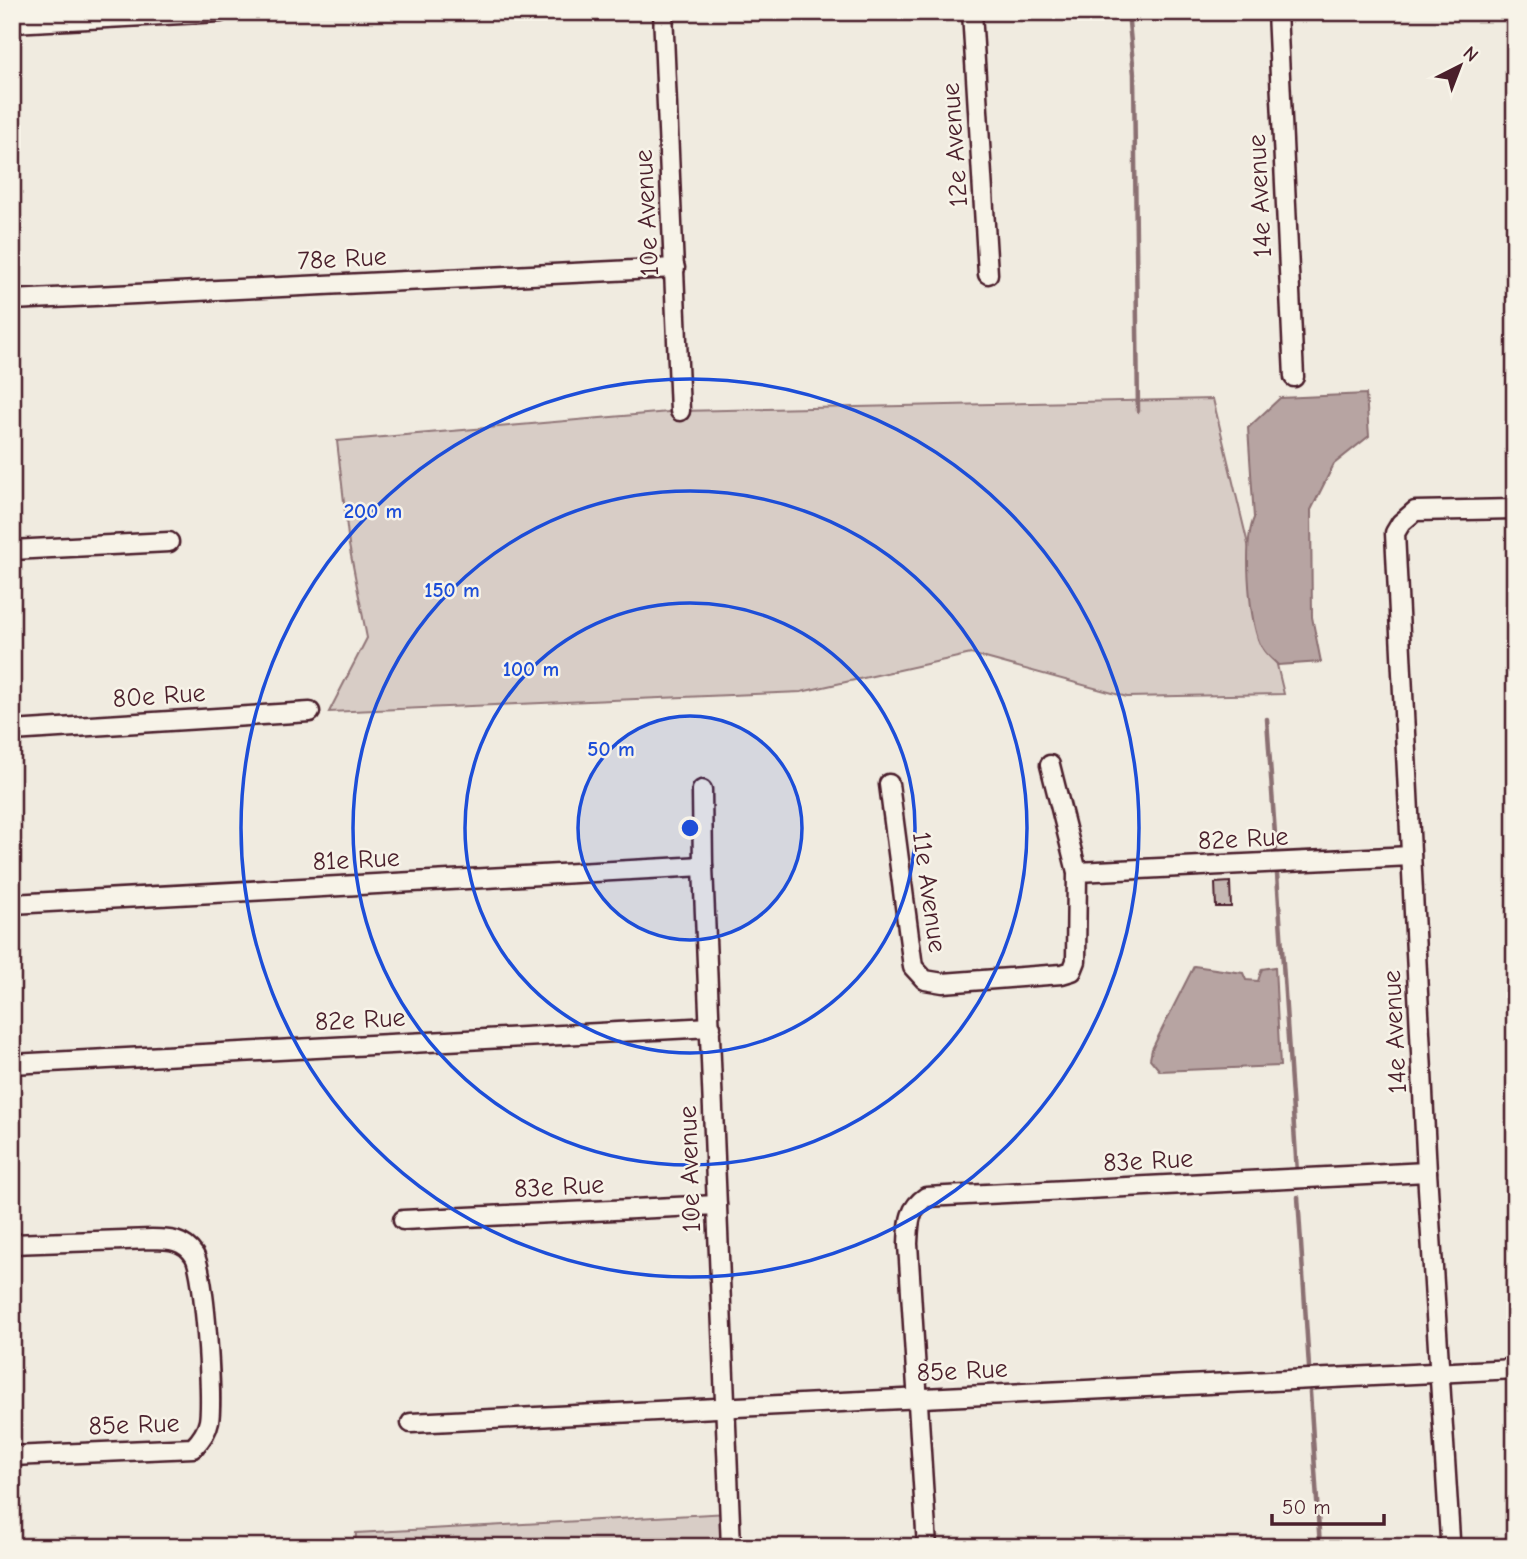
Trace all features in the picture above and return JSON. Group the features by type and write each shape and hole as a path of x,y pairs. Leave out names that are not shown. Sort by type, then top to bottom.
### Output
{"street":[{"path":"12,23 220,12"},
{"name":"10e Avenue","path":"663,12 680,411"},
{"name":"12e Avenue","path":"972,12 988,274"},
{"name":"14e Avenue","path":"1277,12 1294,377"},
{"name":"78e Rue","path":"12,300 675,268"},
{"name":"14e Avenue","path":"1449,1543 1427,1172 1395,534 1401,523 1415,511 1515,509"},
{"path":"12,550 169,542"},
{"name":"80e Rue","path":"12,731 310,712"},
{"path":"1050,765 1077,872"},
{"name":"11e Avenue","path":"889,784 914,967 925,980 943,983 1072,971 1076,961 1077,872"},
{"name":"10e Avenue","path":"702,790 730,1547"},
{"name":"82e Rue","path":"1077,872 1411,856"},
{"name":"81e Rue","path":"12,904 703,866"},
{"name":"82e Rue","path":"12,1064 710,1027"},
{"name":"83e Rue","path":"919,1398 908,1244 912,1210 926,1198 1427,1172"},
{"name":"83e Rue","path":"403,1220 717,1205"},
{"name":"85e Rue","path":"12,1244 152,1239 169,1239 185,1244 196,1258 209,1347 209,1421 203,1437 194,1448 12,1455"},
{"name":"85e Rue","path":"411,1423 1515,1369"},
{"path":"919,1398 928,1547"}],"shaded area":[{"path":"1366,394 1369,436 1334,464 1311,510 1312,617 1321,662 1278,665 1259,643 1250,595 1248,560 1254,518 1248,428 1280,398"},
{"path":"1213,399 1284,694 1127,697 971,654 801,692 329,712 367,638 349,545 337,441 680,411"},
{"path":"1194,966 1243,973 1246,980 1258,981 1262,969 1275,967 1280,1066 1160,1071 1150,1059 1152,1049"},
{"path":"729,1513 731,1547 355,1547 356,1533"}],"building":[{"path":"1230,882 1231,907 1216,907 1215,883"}],"waterway":[{"path":"1128,12 1134,74 1138,411"},
{"path":"1267,719 1276,849"},
{"path":"1277,874 1297,1172"},
{"path":"1298,1197 1309,1367"},
{"path":"1310,1392 1320,1547"}]}
